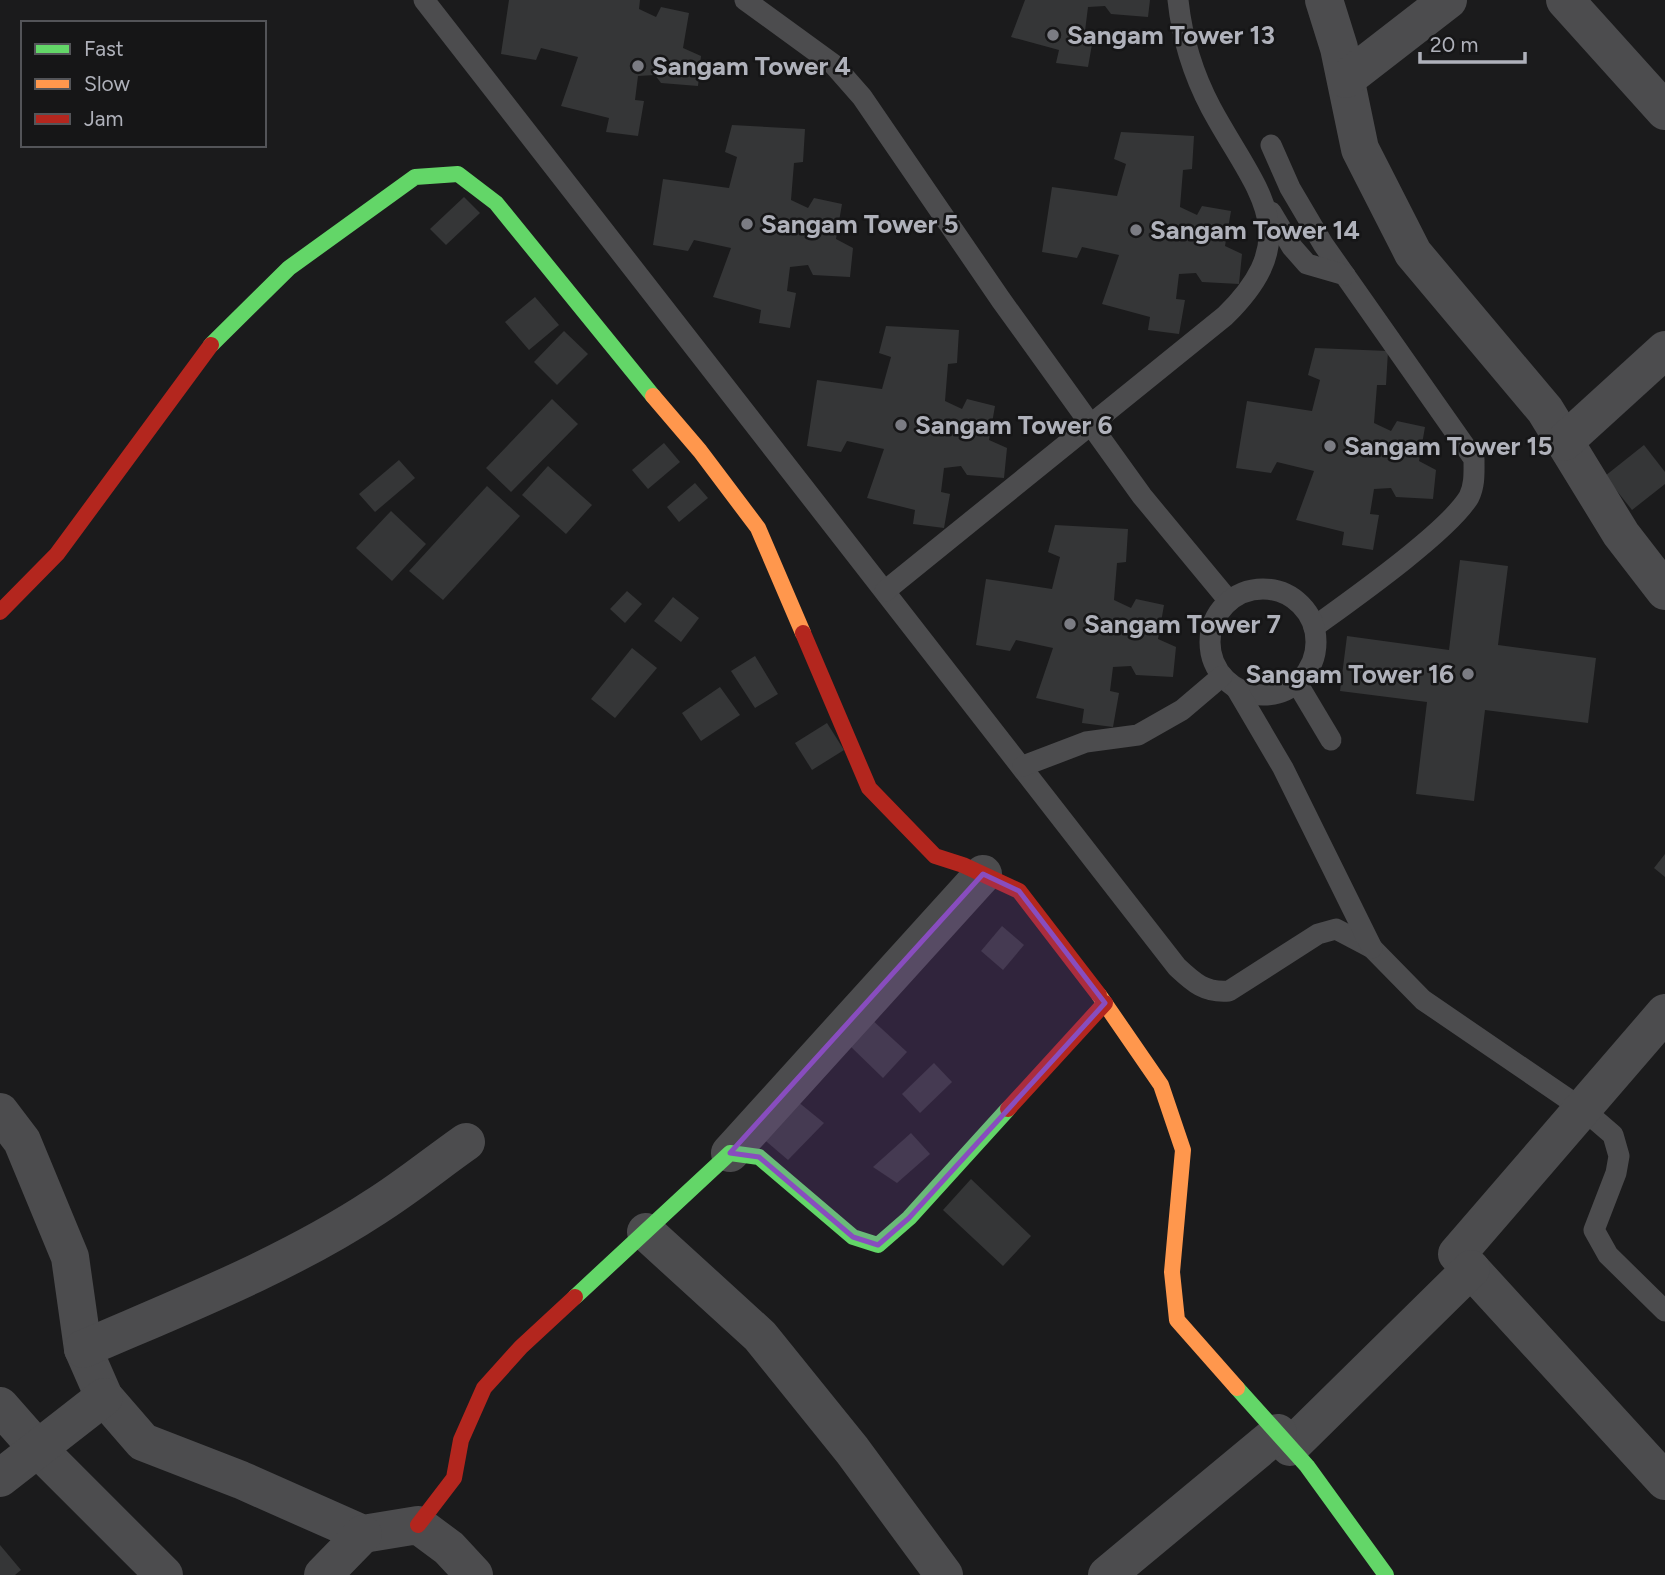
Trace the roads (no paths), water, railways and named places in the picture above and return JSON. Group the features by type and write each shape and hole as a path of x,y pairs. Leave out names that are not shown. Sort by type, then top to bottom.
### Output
{"street":[{"path":"1324,0 1346,79 1360,149 1413,253 1545,410 1621,534 1665,591"},
{"path":"1346,79 1448,0"},
{"path":"1565,0 1665,111"},
{"path":"0,612 57,554 205,351 289,268 415,177 458,174 496,203 607,343 700,451 758,528 869,788 935,856 1019,891 1104,1003 1161,1085 1183,1150 1172,1272 1177,1320 1284,1440 1387,1575"},
{"path":"1564,442 1665,350"},
{"path":"0,1112 22,1141 70,1257 83,1349 104,1397 143,1442 241,1480 363,1534 418,1525 454,1478 461,1440 484,1388 522,1347 730,1153 983,874"},
{"path":"730,1153 760,1157 853,1237 878,1245 909,1218 1104,1003"},
{"path":"1665,1013 1457,1254 1665,1481"},
{"path":"83,1349 233,1284 329,1235 376,1207 466,1142"},
{"path":"646,1232 760,1336 852,1450 944,1575"},
{"path":"1107,1575 1284,1440 1471,1269"},
{"path":"0,1478 104,1397"},
{"path":"0,1406 37,1448 164,1575"},
{"path":"418,1525 449,1548 474,1575"},
{"path":"323,1575 363,1534"}],"lane":[{"path":"424,0 1177,967 1197,986 1213,992 1229,991 1318,934 1336,929 1372,948 1423,999 1584,1110 1613,1135 1619,1156 1616,1173 1594,1230 1608,1255 1665,1311"},
{"path":"745,0 833,64 862,97 1001,300 1142,496 1228,601"},
{"path":"1178,0 1182,34 1209,106 1265,203 1292,247 1307,264 1345,275"},
{"path":"1270,145 1290,188 1345,275 1474,459 1474,480 1469,497 1450,519 1314,627"},
{"path":"884,591 1225,316 1248,293 1261,275 1270,236 1265,203"},
{"path":"1229,682 1258,695 1278,694 1297,683 1310,668 1315,648 1314,627 1304,609 1287,596 1268,590 1247,591 1228,601 1216,617 1210,637 1212,658 1283,768 1372,948"},
{"path":"1023,766 1086,742 1138,734 1229,682"},
{"path":"1297,683 1331,740"}],"place":[{"name":"Sangam Tower 13","path":"1053,35"},
{"name":"Sangam Tower 4","path":"638,66"},
{"name":"Sangam Tower 5","path":"747,224"},
{"name":"Sangam Tower 14","path":"1136,230"},
{"name":"Sangam Tower 6","path":"901,425"},
{"name":"Sangam Tower 15","path":"1330,446"},
{"name":"Sangam Tower 7","path":"1070,624"},
{"name":"Sangam Tower 16","path":"1468,674"}]}
